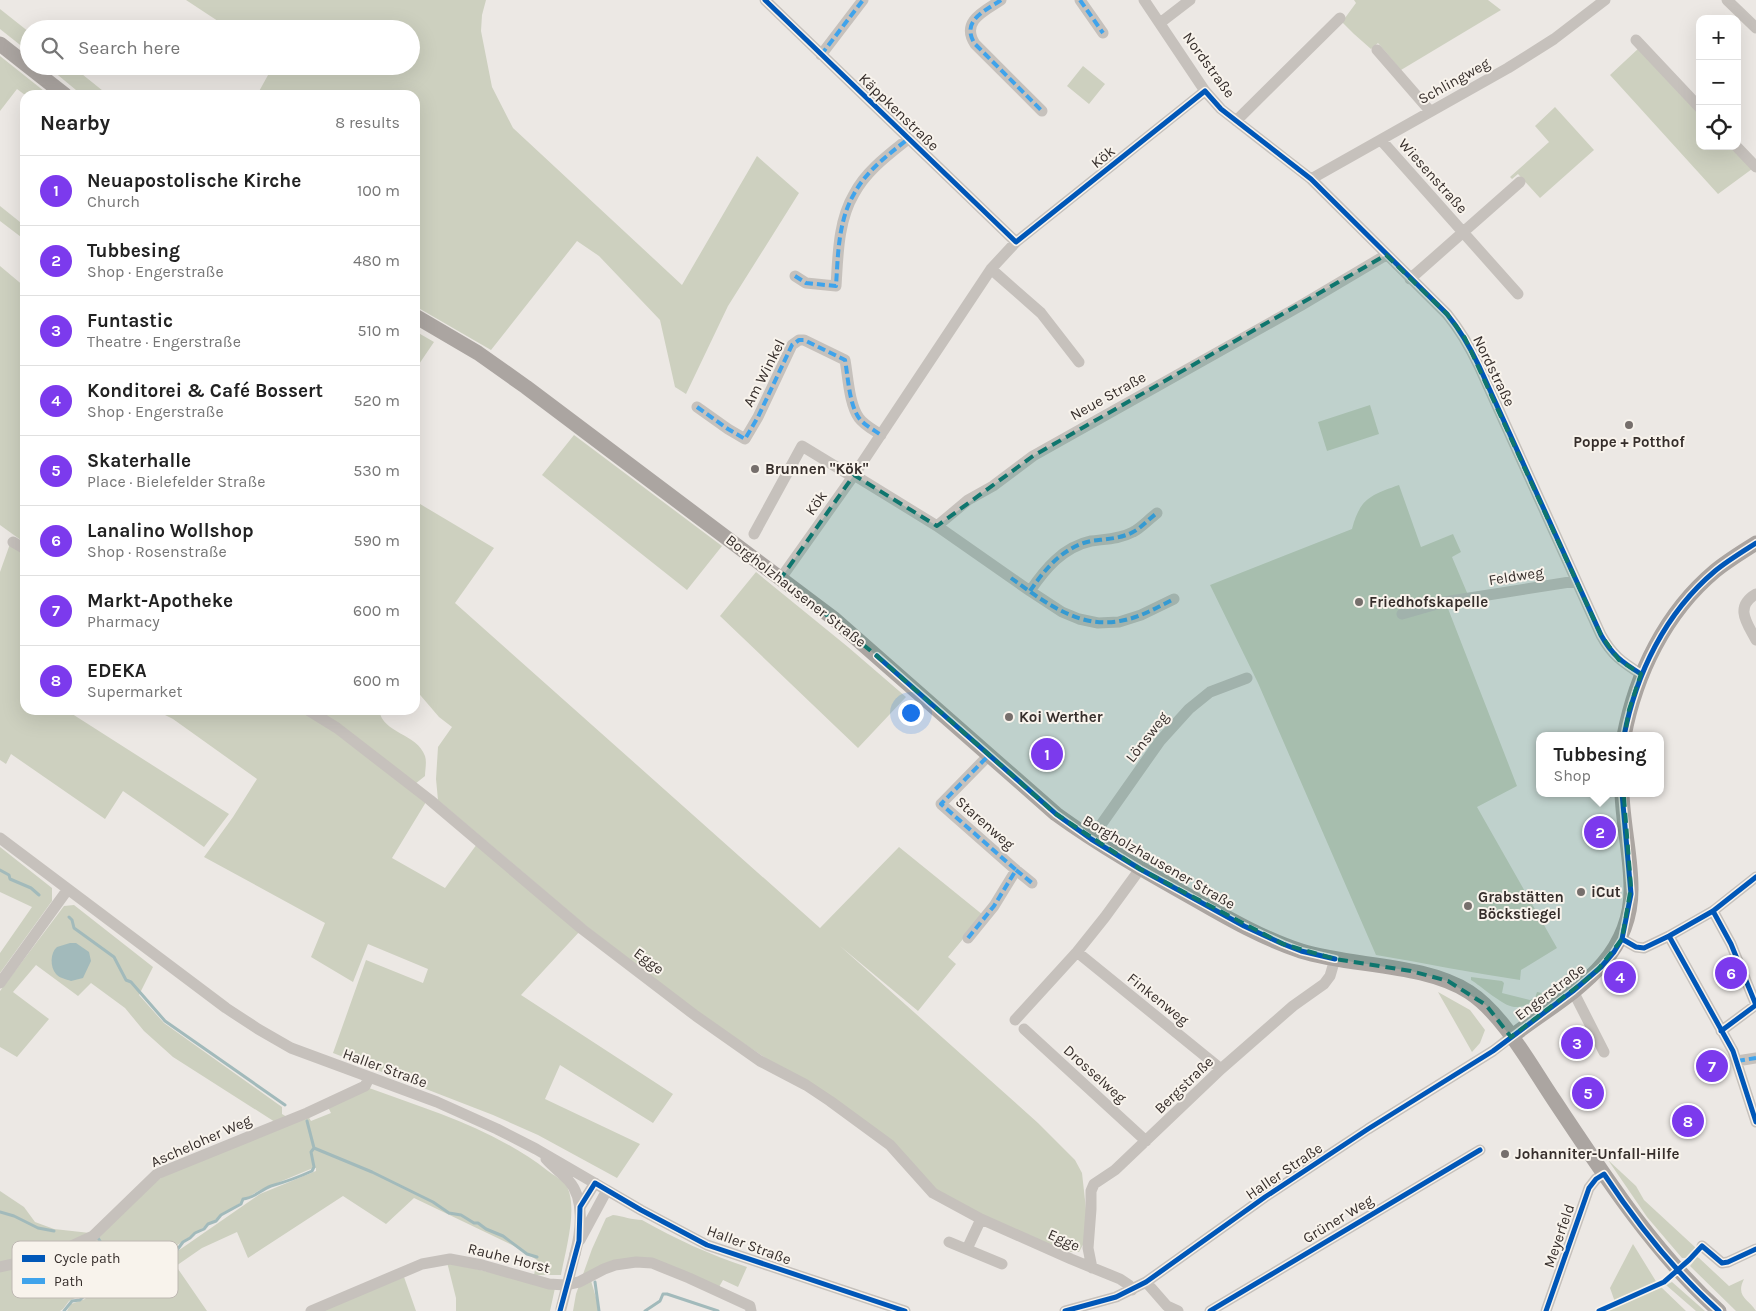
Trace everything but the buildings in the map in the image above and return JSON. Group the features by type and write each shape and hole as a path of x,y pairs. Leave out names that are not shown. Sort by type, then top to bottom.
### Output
{"main road":[{"path":"0,44 20,60"},
{"path":"40,75 59,90"},
{"name":"Borgholzhausener Straße","path":"420,319 478,353 526,387 834,618 1056,814 1091,839 1221,914 1283,944 1335,960 1411,971 1448,981 1468,991 1486,1005 1511,1037 1633,1216 1671,1264 1719,1311"},
{"path":"1625,732 1629,710 1641,674 1665,631 1694,590 1717,569 1756,543"},
{"name":"Engerstraße","path":"1511,1037 1573,991 1601,967 1622,939 1629,911 1632,887 1622,797"}],"street":[{"name":"Käppkenstraße","path":"765,0 1016,242"},
{"path":"821,55 863,0"},
{"path":"1001,0 971,23 971,38 1042,111"},
{"path":"1080,0 1103,33"},
{"name":"Nordstraße","path":"1144,0 1205,91 1221,109 1311,179 1447,314 1465,338 1608,648 1619,660 1641,674"},
{"path":"1160,23 1190,0"},
{"name":"Schlingweg","path":"1311,179 1508,68 1554,39 1605,0"},
{"path":"1727,0 1756,28"},
{"name":"Nordstraße","path":"1236,122 1340,18"},
{"path":"1636,40 1697,105"},
{"path":"1377,50 1430,111"},
{"name":"Kök","path":"781,578 881,435 991,269 1016,242 1205,91"},
{"path":"795,276 806,283 836,286 844,218 854,194 877,164 908,138"},
{"name":"Wiesenstraße","path":"1381,140 1518,294"},
{"path":"1740,150 1756,167"},
{"name":"Wiesenstraße","path":"1463,232 1520,182"},
{"path":"1410,279 1463,232"},
{"name":"Neue Straße","path":"937,526 968,500 993,486 1033,456 1386,255"},
{"path":"991,269 1041,313 1079,362"},
{"name":"Am Winkel","path":"697,407 746,440 792,345 799,340 804,340 845,360 853,406 856,413 860,420 881,435"},
{"path":"754,534 802,446 937,526 1062,612 1098,622 1119,622 1140,616 1174,599"},
{"path":"1030,591 1051,562 1065,553 1086,542 1124,536 1135,532 1157,513"},
{"path":"13,542 20,546"},
{"name":"Feldweg","path":"1402,614 1444,602 1576,581"},
{"path":"1756,594 1748,599 1743,612 1756,640"},
{"name":"Lönsweg","path":"1091,839 1160,741 1189,709 1210,692 1247,678"},
{"name":"Egge","path":"316,715 337,728 430,800 582,929 696,1016 760,1061 830,1100 890,1146 933,1193 981,1219 1126,1282 1132,1290"},
{"name":"Starenweg","path":"989,755 941,804 1032,884"},
{"name":"Haller Straße","path":"0,838 226,1008 291,1048 437,1102 497,1129 707,1245 905,1311"},
{"path":"1015,1020 1077,952 1140,869"},
{"name":"Starenweg","path":"968,938 994,906 1016,870"},
{"path":"1622,939 1636,947 1644,948 1713,911 1756,877"},
{"path":"0,983 68,889"},
{"path":"1713,911 1731,944 1756,1005 1721,1031"},
{"path":"1669,936 1737,1061 1756,1122"},
{"name":"Finkenweg","path":"1077,952 1221,1069"},
{"name":"Bergstraße","path":"1092,1268 1088,1248 1092,1187 1097,1181 1115,1170 1221,1069 1293,1006 1324,984 1330,976 1335,960"},
{"name":"Engerstraße","path":"1573,991 1604,1052"},
{"name":"Drosselweg","path":"1024,1029 1146,1141"},
{"name":"Haller Straße","path":"1065,1311 1116,1297 1146,1282 1265,1197 1388,1116 1493,1051 1511,1037"},
{"path":"1737,1061 1756,1058"},
{"name":"Ascheloher Weg","path":"82,1241 93,1236 157,1174 307,1113 365,1086 369,1078"},
{"path":"536,1149 569,1181 576,1191 580,1207 579,1242 561,1310"},
{"name":"Grüner Weg","path":"1210,1311 1480,1150"},
{"name":"Meyerfeld","path":"1546,1311 1590,1188 1596,1179 1604,1174"},
{"path":"580,1207 595,1183"},
{"path":"579,1242 607,1190"},
{"path":"967,1249 981,1219"},
{"path":"949,1242 1002,1264"},
{"path":"1702,1246 1722,1263 1756,1249"},
{"path":"1071,1259 1078,1257 1088,1248"},
{"name":"Rauhe Horst","path":"311,1311 422,1264 450,1259 482,1265 549,1284 565,1285 579,1282 615,1265 636,1262 652,1263 750,1306 751,1311"},
{"path":"1146,1282 1167,1306 1178,1311"}],"highlighted area":[{"path":"1386,255 1447,314 1465,338 1601,635 1619,660 1641,674 1629,710 1621,758 1631,887 1622,939 1595,973 1511,1037 1486,1005 1448,981 1411,971 1335,959 1283,944 1140,869 1056,814 877,656 781,578 854,475 937,526 1033,456"}],"green space":[{"path":"186,0 486,0 482,15 481,31 492,87 513,128 682,285 757,156 799,193 728,306 686,394 675,387 660,320 599,256 577,241 491,350 420,309 420,90 260,90 268,75 420,75 420,20 216,20"},
{"path":"1354,0 1488,0 1501,10 1401,70 1378,43 1371,49 1342,22 1356,3"},
{"path":"0,9 20,25 20,45 0,29"},
{"path":"1639,48 1696,109 1696,150 1735,150 1752,169 1718,194 1610,75"},
{"path":"0,56 20,72 20,75 24,75 43,90 20,91 17,89 0,111"},
{"path":"1083,66 1105,84 1089,104 1067,86"},
{"path":"58,75 83,75 102,90 76,90"},
{"path":"1555,107 1594,150 1540,198 1518,174 1512,179 1510,177 1549,142 1535,126"},
{"path":"0,206 20,222 20,236 0,221"},
{"path":"0,266 20,283 20,539 0,525"},
{"path":"420,334 434,342 420,363"},
{"path":"1370,405 1379,434 1327,451 1318,422"},
{"path":"574,435 722,546 687,590 542,475"},
{"path":"1399,485 1421,547 1453,534 1461,552 1452,557 1468,595 1447,606 1517,786 1477,807 1557,948 1521,970 1520,980 1376,955 1258,683 1210,585 1352,529 1359,510 1368,499"},
{"path":"420,504 494,548 455,603 820,928 899,847 983,915 948,957 956,964 918,1011 840,946 1038,1123 1075,1160 1082,1173 1087,1218 1084,1243 1079,1252 1064,1252 983,1215 936,1190 893,1143 698,1013 585,925 438,800 436,779 438,747 452,727 439,717 420,695"},
{"path":"10,544 20,550 20,715 74,715 229,814 204,847 123,791 105,819 11,754 6,764 0,760 0,572"},
{"path":"756,572 906,697 858,748 720,616"},
{"path":"165,715 308,715 334,731 426,802 392,858 445,888 477,844 580,931 521,995 673,1094 653,1123 560,1065 545,1099 640,1144 617,1178 538,1135 493,1115 333,1053 366,960 423,983 428,969 368,944 353,982 311,957 325,923 204,857 233,817 257,779"},
{"path":"322,715 381,715 393,729 415,742 421,748 426,758 425,776 415,784"},
{"path":"0,847 52,888 52,901 0,973 0,953 32,907 0,892"},
{"path":"74,905 153,967 139,995 164,1023 282,1107 282,1114 287,1117 275,1122 173,1057 144,1031 125,1008 91,983 78,996 36,965 13,992 49,1019 17,1057 0,1047 0,991 64,906"},
{"path":"1471,977 1502,981 1504,983 1502,993 1530,1000 1535,998 1537,992 1547,994 1527,1005 1509,1006 1471,980"},
{"path":"1438,992 1470,1010 1485,1030 1480,1043 1472,1052"},
{"path":"369,1088 439,1113 484,1132 527,1156 560,1179 565,1183 570,1194 571,1205 570,1229 561,1275 534,1275 537,1260 514,1246 414,1198 386,1224 343,1196 248,1258 237,1232 202,1248 178,1265 178,1251 260,1194 316,1171 316,1168 258,1191 178,1245 178,1241 91,1241 152,1184 171,1171 308,1116 311,1121 331,1113 328,1107"},
{"path":"1608,1160 1636,1186 1644,1200 1696,1248 1686,1258 1682,1258 1647,1217"},
{"path":"0,1191 24,1207 35,1222 54,1229 90,1233 73,1241 12,1241 12,1260 0,1263"},
{"path":"613,1215 642,1220 693,1246 747,1267 738,1287 723,1280 719,1287 690,1274 640,1257 611,1261 589,1274 600,1311 573,1311 576,1294 592,1249 606,1218"},
{"path":"1633,1244 1657,1283 1615,1302 1610,1288"},
{"path":"1697,1257 1729,1286 1744,1279 1741,1290 1742,1294 1756,1311 1736,1311 1690,1266"},
{"path":"447,1262 555,1288 550,1311 456,1311 456,1298"},
{"path":"12,1266 12,1298 75,1298 69,1301 60,1311 0,1311 0,1270"},
{"path":"178,1269 207,1311 67,1311 71,1304 85,1299 178,1298"},
{"path":"404,1277 416,1311 319,1311"},
{"path":"1672,1282 1705,1311 1696,1311 1666,1285"},
{"path":"1661,1287 1686,1311 1607,1311"}],"water":[{"path":"76,943 89,952 91,961 83,978 71,981 56,974 52,960 53,953 57,947"}],"waterway":[{"path":"0,870 9,875 10,879 31,888 39,895"},
{"path":"69,917 74,928 114,957 126,980 131,982 165,1021 285,1105"},
{"path":"307,1121 314,1148"},
{"path":"178,1249 183,1242 195,1233 241,1204 243,1199 251,1197 271,1186 312,1171 314,1167 311,1152 314,1148 372,1172 433,1202 449,1213 461,1215 474,1223 478,1223 486,1229 503,1236 527,1254 537,1257"},
{"path":"0,1212 14,1216 38,1228 54,1231"},
{"path":"595,1282 599,1311"},
{"path":"645,1311 660,1301 663,1294 718,1311"},
{"path":"64,1311 72,1301 82,1298"}],"marked path":[{"path":"821,55 863,0"},
{"path":"1001,0 976,18 970,29 971,36 975,44 1042,111"},
{"path":"1080,0 1103,33"},
{"path":"795,276 806,283 836,286 838,251 842,227 849,204 859,186 871,171 908,139"},
{"path":"697,407 745,439 758,417 792,345 799,340 804,340 845,360 851,398 856,412 864,423 881,435"},
{"path":"1030,591 1049,567 1072,548 1091,541 1123,536 1133,532 1157,513"},
{"path":"1011,578 1048,604 1075,617 1090,621 1127,620 1174,599"},
{"path":"968,938 994,906 1016,870 941,804 989,755"},
{"path":"1016,870 1032,883"},
{"path":"1737,1061 1756,1058"}],"cycle path":[{"path":"765,0 1016,242 1205,91 1221,109 1311,179 1452,320 1465,339 1479,366 1601,635 1618,658 1641,674"},
{"path":"1625,732 1636,690 1655,646 1667,625 1681,606 1715,571 1756,543"},
{"path":"877,656 1056,814 1091,839 1140,869 1244,926 1301,951 1335,959"},
{"path":"1065,1311 1116,1297 1146,1282 1265,1197 1368,1129 1493,1051 1573,991 1601,967 1622,939 1631,894 1622,797"},
{"path":"1622,939 1636,947 1644,948 1713,911 1756,877"},
{"path":"1713,911 1731,944 1756,1005 1721,1031"},
{"path":"1669,936 1733,1051 1756,1122"},
{"path":"1210,1311 1480,1150"},
{"path":"1546,1311 1589,1188 1596,1179 1604,1174 1657,1246 1702,1296 1719,1311"},
{"path":"560,1311 579,1241 580,1207 595,1183 707,1245 905,1311"},
{"path":"1599,1311 1664,1282 1702,1246 1722,1263 1756,1249"}],"place":[{"name":"Poppe + Potthof","path":"1629,425"},
{"name":"Brunnen \"Kök\"","path":"755,469"},
{"name":"Friedhofskapelle","path":"1359,602"},
{"name":"Koi Werther","path":"1009,717"},
{"name":"Neuapostolische Kirche","path":"1047,754"},
{"name":"Tubbesing","path":"1600,832"},
{"name":"iCut","path":"1581,892"},
{"name":"Grabstätten Böckstiegel","path":"1468,906"},
{"name":"Lanalino Wollshop","path":"1731,973"},
{"name":"Konditorei & Café Bossert","path":"1620,977"},
{"name":"Funtastic","path":"1577,1043"},
{"name":"Markt-Apotheke","path":"1712,1066"},
{"name":"Skaterhalle","path":"1588,1093"},
{"name":"EDEKA","path":"1688,1121"},
{"name":"Johanniter-Unfall-Hilfe","path":"1505,1154"}]}
